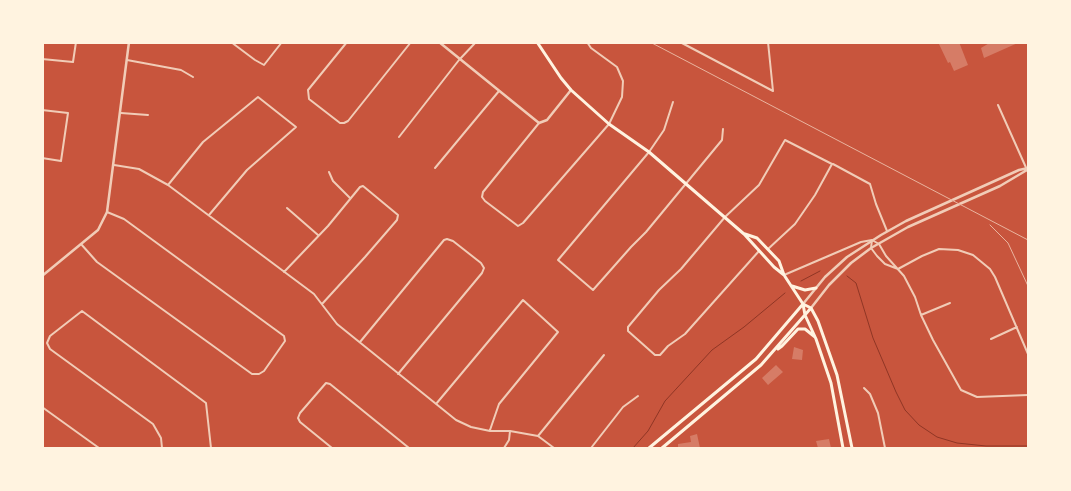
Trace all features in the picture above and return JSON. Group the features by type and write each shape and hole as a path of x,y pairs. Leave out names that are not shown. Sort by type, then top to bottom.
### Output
{"main road":[{"path":"537,42 561,78 572,90 609,124 649,152 725,217 784,275"},
{"path":"744,234 757,238 768,249 778,261 784,275 803,304 804,315 816,339 830,384 843,448"},
{"path":"792,286 805,290 816,288"},
{"path":"803,304 810,308 827,342 837,375 852,448"},
{"path":"649,448 756,359 803,304"},
{"path":"662,448 761,365 810,308"},
{"path":"775,350 782,346 798,329 805,329 816,339"}],"street":[{"path":"42,59 74,62 76,42"},
{"path":"42,276 98,230 107,212 129,42"},
{"path":"230,42 255,60 264,64 282,42"},
{"path":"346,42 308,90 310,99 340,123 348,121 411,42"},
{"path":"439,42 539,123"},
{"path":"399,137 459,60 476,42"},
{"path":"572,90 547,120 539,123 483,192 482,197 485,201 518,226 523,223 609,124 622,97 623,81 617,67 590,48 587,42"},
{"path":"680,42 772,91 768,42"},
{"path":"127,60 181,70 193,77"},
{"path":"435,168 498,91"},
{"path":"168,185 203,142 258,97 296,127 247,170 208,215"},
{"path":"673,102 664,130 649,152 558,260 592,290 646,232 722,140 723,129"},
{"path":"998,105 1028,170"},
{"path":"42,110 68,113 62,160 42,158"},
{"path":"120,113 148,115"},
{"path":"759,251 685,334 660,354 655,355 628,331 628,327 652,297 725,217 759,185 785,140 870,184 876,204 888,231"},
{"path":"768,249 795,224 815,195 832,164"},
{"path":"114,165 139,169 168,185 314,294 337,324 456,420 471,427 538,436 554,448"},
{"path":"803,304 824,278 847,257 872,240 1019,170 1028,170"},
{"path":"810,308 851,263 871,248 908,227 1000,186 1028,170"},
{"path":"329,172 333,180 350,198"},
{"path":"284,272 328,226 360,187 363,186 398,215 397,220 322,304"},
{"path":"287,208 318,235"},
{"path":"81,244 97,262 252,374 259,374 264,371 285,339 284,336 124,219 107,212"},
{"path":"360,342 444,240 453,241 481,264 484,268 482,273 398,374"},
{"path":"872,240 871,248 884,264 898,270"},
{"path":"784,275 861,242 872,240 879,244 886,256 904,276 915,297 921,315 961,390 977,397 1028,396"},
{"path":"898,270 922,256 939,250 958,250 973,255 990,269 995,277 1028,354"},
{"path":"436,404 523,300 558,332 499,404 490,430"},
{"path":"921,315 950,303"},
{"path":"162,448 161,438 153,424 50,349 47,343 50,336 82,311 206,402 211,448"},
{"path":"991,339 1017,327"},
{"path":"538,436 604,355"},
{"path":"332,448 300,422 298,418 300,412 326,383 330,384 409,448"},
{"path":"864,388 870,394 878,413 885,448"},
{"path":"591,448 623,407 638,396"},
{"path":"42,407 99,448"},
{"path":"504,448 510,440 510,431"}],"building":[{"path":"938,42 959,42 968,65 954,71"},
{"path":"991,42 1020,42 984,58 981,48"},
{"path":"794,347 803,350 802,360 792,359"},
{"path":"776,365 783,372 768,385 762,378"},
{"path":"697,434 700,448 678,448 678,444 691,442 690,436"},
{"path":"829,439 831,448 818,448 816,441"}],"waterway":[{"path":"801,281 820,271"},
{"path":"847,276 856,283 873,338 896,392 905,410 919,425 937,437 957,443 986,446 1028,446"},
{"path":"633,448 648,431 665,401 712,350 744,327 785,293"}],"railway":[{"path":"650,42 1028,240"},
{"path":"990,225 1008,243 1028,286"}]}
